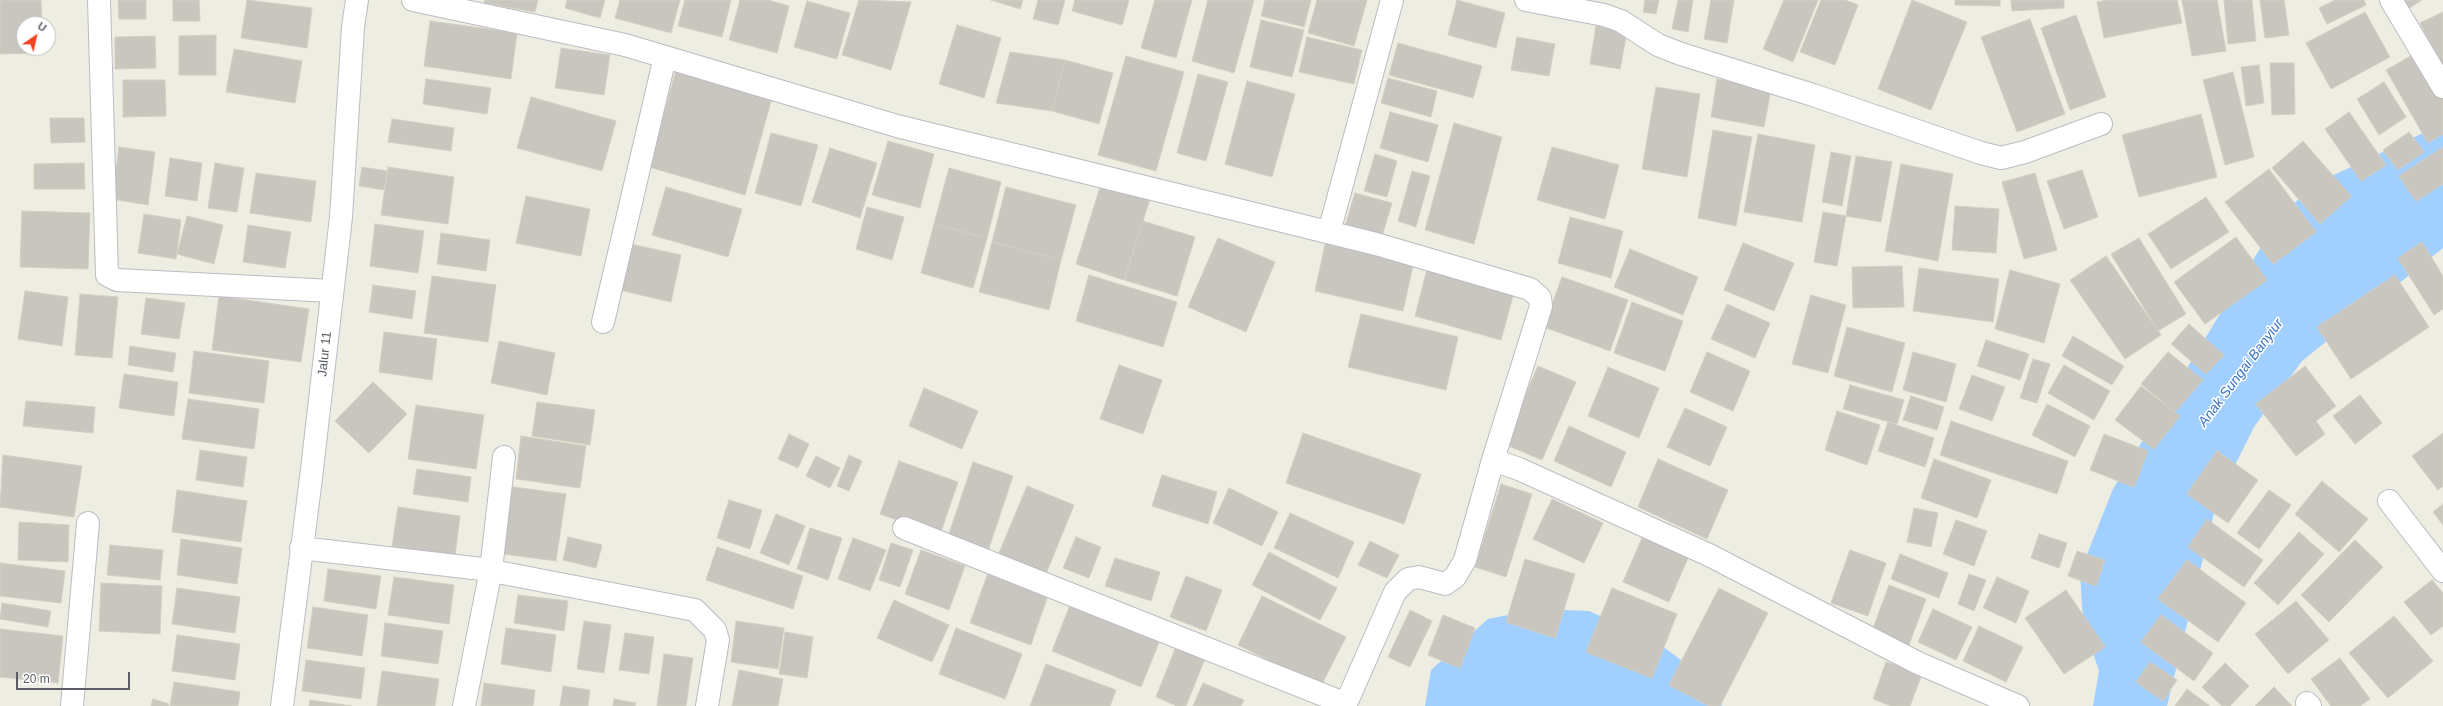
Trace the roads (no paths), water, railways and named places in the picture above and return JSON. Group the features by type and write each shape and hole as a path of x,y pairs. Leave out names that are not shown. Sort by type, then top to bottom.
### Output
{"street":[{"path":"99,0 108,275 117,280 332,291"},
{"name":"Jalur 11","path":"282,706 311,478 341,217 353,26 357,0"},
{"path":"413,0 625,45 898,126 1329,232 1530,289 1540,298 1540,306 1493,460 1465,560 1455,577 1445,584 1418,577 1408,579 1394,592 1345,705 904,528"},
{"path":"1329,232 1392,0"},
{"path":"1526,0 1604,15 1621,21 1658,45 1681,54 1813,94 1982,153 2001,158 2025,152 2101,124"},
{"path":"2391,0 2443,87"},
{"path":"603,322 665,57"},
{"path":"464,706 491,570 504,457"},
{"path":"1493,460 1519,469 1709,555 1918,663 2018,706"},
{"path":"2389,501 2443,571"},
{"path":"72,706 88,523"},
{"path":"301,548 491,570 695,610 716,630 718,640 707,706"}],"water":[{"name":"Anak Sungai Banyiur","path":"2443,128 2443,248 2302,361 2254,427 2217,501 2167,706 2093,706 2099,671 2083,623 2080,572 2113,489 2280,216 2317,183 2425,132"},
{"path":"1538,609 1589,611 1654,640 1696,671 1722,706 1425,706 1431,670 1488,619"}]}
